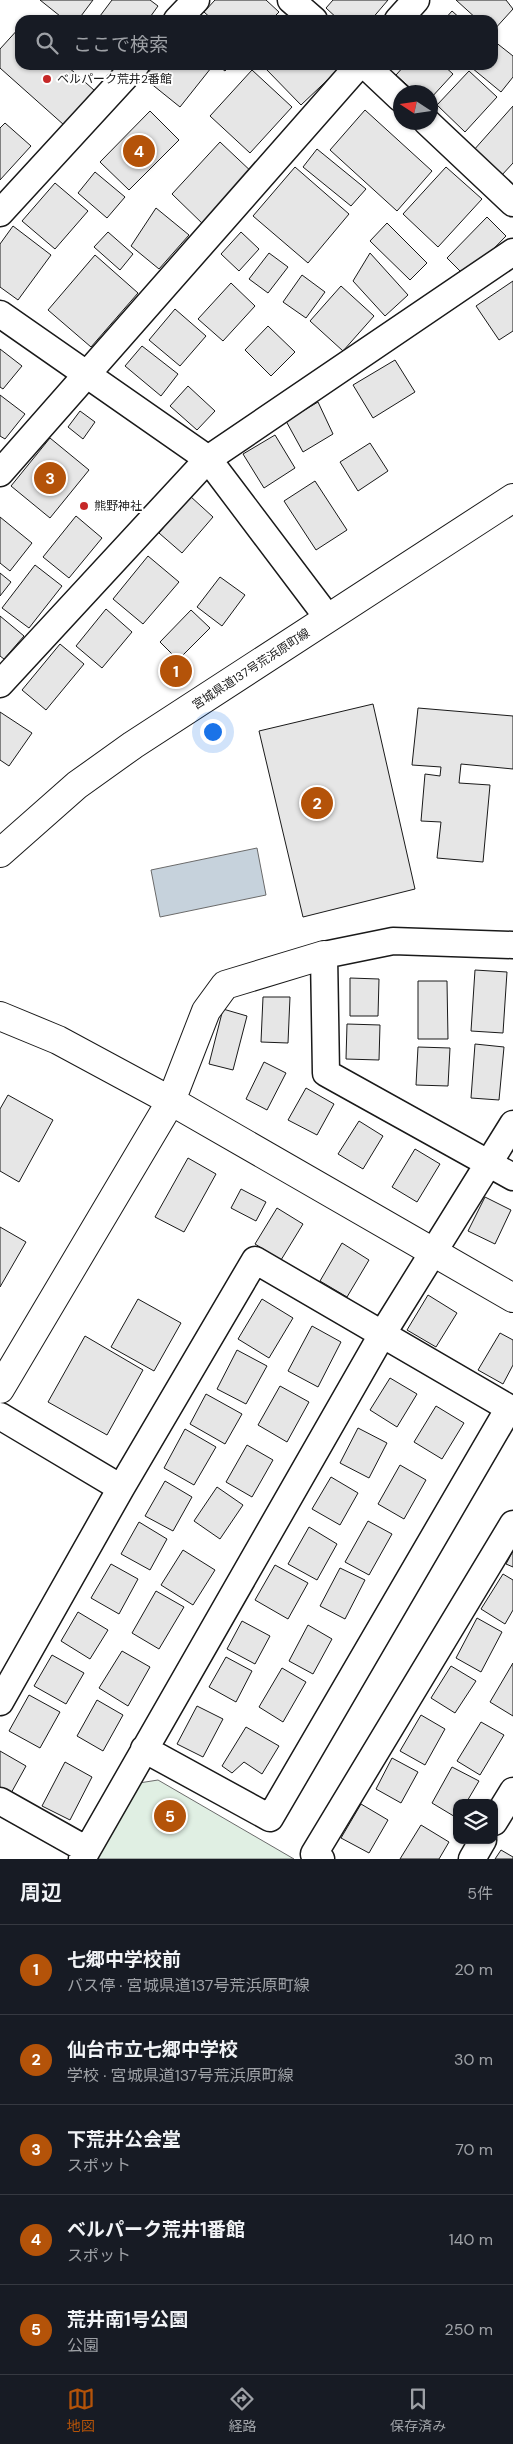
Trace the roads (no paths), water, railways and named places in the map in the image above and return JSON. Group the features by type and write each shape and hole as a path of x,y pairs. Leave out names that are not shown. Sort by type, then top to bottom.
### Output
{"street":[{"path":"182,15 196,0"},
{"path":"291,0 308,15"},
{"path":"402,15 416,0"},
{"path":"0,212 131,70"},
{"path":"0,474 355,70"},
{"path":"370,70 393,91"},
{"path":"435,130 513,203"},
{"path":"0,684 208,459 513,252"},
{"path":"0,314 208,459 328,618"},
{"name":"宮城県道137号荒浜原町線","path":"0,853 77,784 133,745 513,498"},
{"path":"0,1390 171,1101 206,1011 225,985 324,955 393,940 513,945"},
{"path":"324,955 326,1073 513,1177"},
{"path":"0,1016 58,1040 171,1101 513,1298"},
{"path":"0,1801 84,1854 383,1333 513,1124"},
{"path":"0,1702 121,1488 254,1260 383,1333 509,1408 270,1818 144,1749"},
{"path":"0,1416 121,1488"},
{"path":"321,1859 314,1854 513,1524"},
{"path":"498,1815 513,1790"},
{"path":"472,1859 481,1844"}],"place":[{"name":"ベルパーク荒井2番館","path":"47,79"},
{"name":"ベルパーク荒井1番館","path":"139,151"},
{"name":"下荒井公会堂","path":"50,478"},
{"name":"熊野神社","path":"84,506"},
{"name":"七郷中学校前","path":"176,671"},
{"name":"仙台市立七郷中学校","path":"317,803"},
{"name":"荒井南1号公園","path":"170,1816"}]}
